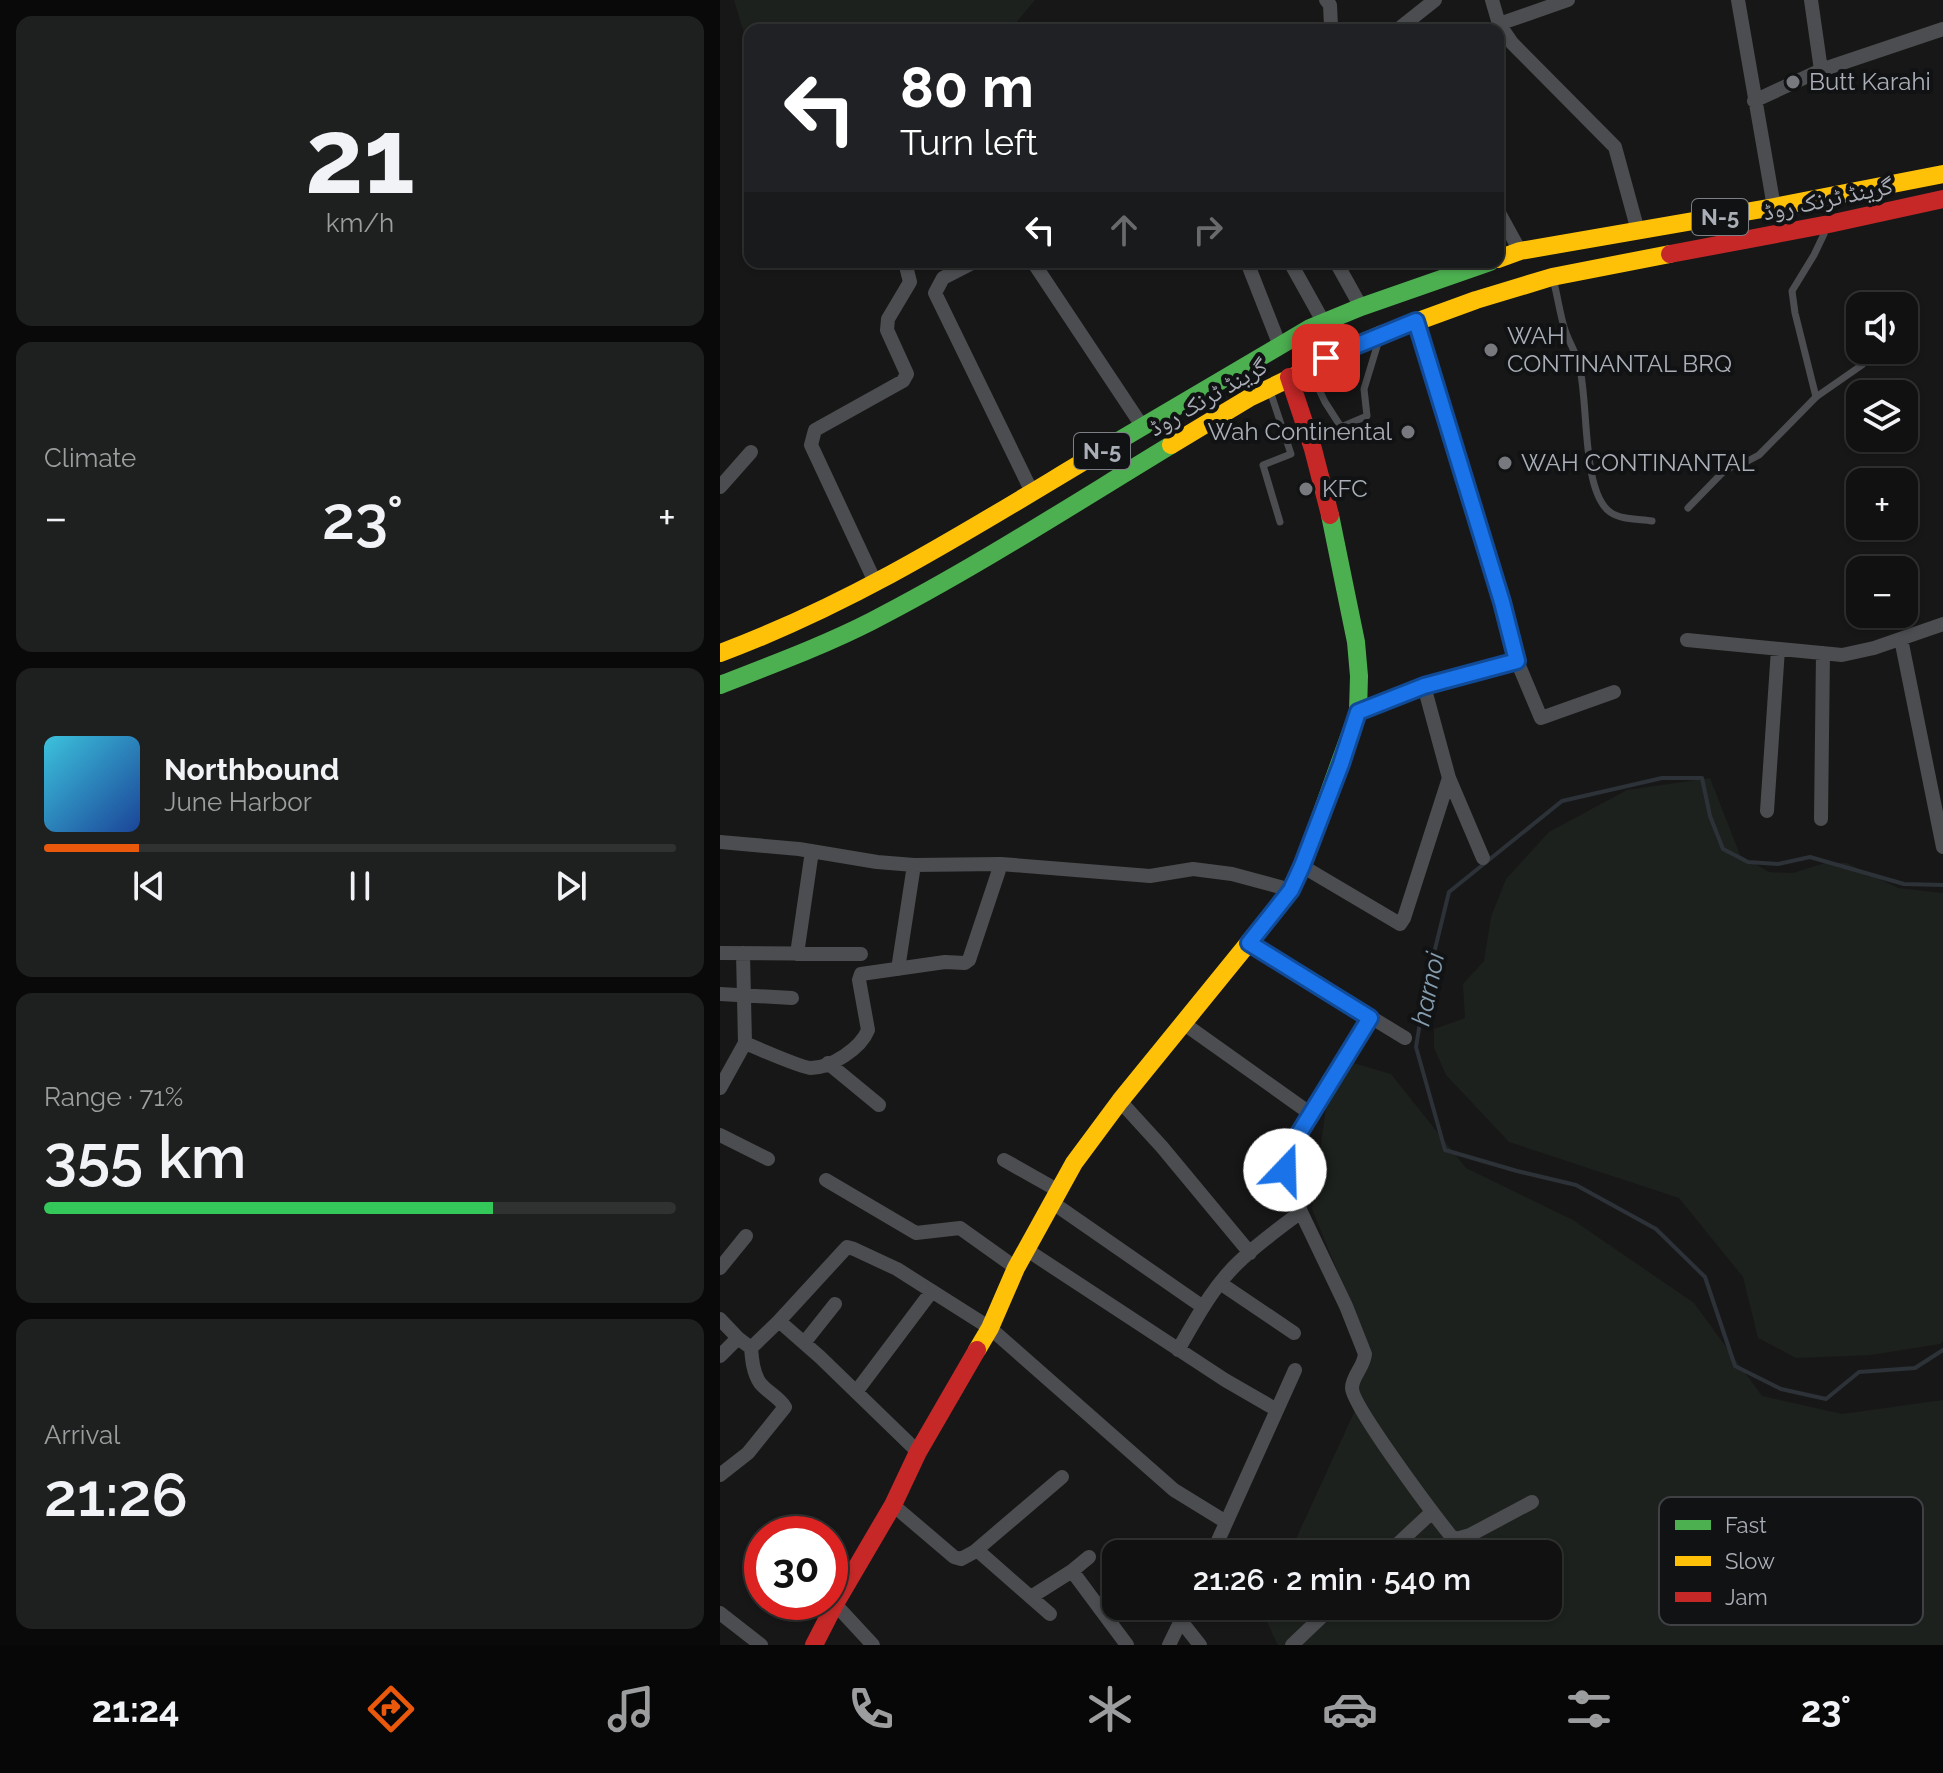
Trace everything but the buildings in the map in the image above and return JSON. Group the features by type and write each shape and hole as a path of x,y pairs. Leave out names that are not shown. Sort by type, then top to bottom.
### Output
{"main road":[{"name":"گرینڈ ٹرنک روڈ","path":"1504,257 1520,251 1943,174"},
{"name":"گرینڈ ٹرنک روڈ","path":"720,685 798,655 870,622 995,554 1249,398 1326,358 1380,335 1552,277 1943,199"},
{"name":"گرینڈ ٹرنک روڈ","path":"720,653 776,631 876,584 1317,325 1473,268"},
{"path":"1317,325 1326,358"},
{"path":"848,1582 990,1328 1016,1268 1074,1163 1120,1101 1291,890 1341,764 1358,712 1360,672 1328,504 1300,404 1289,377"},
{"path":"814,1645 827,1620"}],"street":[{"path":"1326,0 1330,5 1330,24"},
{"path":"1405,24 1435,0"},
{"path":"1492,0 1499,24 1568,0"},
{"path":"1738,0 1774,207"},
{"path":"1811,0 1821,70"},
{"path":"1754,101 1821,70 1943,29"},
{"path":"1504,31 1615,147 1638,231"},
{"path":"1504,222 1520,251"},
{"path":"876,584 811,445 815,430 903,381 907,374 887,330 888,319 910,282 906,268"},
{"path":"962,268 943,278 935,293 1032,492"},
{"path":"1037,268 1142,426"},
{"path":"1249,268 1280,346"},
{"path":"1293,268 1317,325"},
{"path":"1339,268 1361,307"},
{"path":"1416,321 1502,602 1517,661 1541,718 1614,692"},
{"path":"720,487 751,452"},
{"path":"1687,640 1842,655 1874,648 1943,624"},
{"path":"1901,639 1943,847"},
{"path":"1767,811 1778,649"},
{"path":"1821,819 1823,653"},
{"path":"1358,712 1424,686 1517,661"},
{"path":"1424,686 1449,778 1483,858"},
{"path":"1302,866 1400,924 1449,778"},
{"path":"720,842 914,865 1001,864 1150,876 1193,869 1232,874 1291,890"},
{"path":"797,954 812,851"},
{"path":"745,1043 811,1068 836,1061 854,1049 868,1030 859,980 861,974 945,962 965,963 969,960 1001,864"},
{"path":"898,969 914,865"},
{"path":"1249,943 1405,1038"},
{"path":"720,953 861,954"},
{"path":"720,1088 745,1043 743,953"},
{"path":"720,994 792,998"},
{"path":"1370,1018 1285,1161 1285,1170 1301,1212 1346,1306 1365,1354 1352,1391 1377,1434 1451,1536 1456,1539 1470,1535 1532,1502"},
{"path":"1183,1023 1311,1114"},
{"path":"828,1063 879,1105"},
{"path":"1120,1101 1250,1253"},
{"path":"720,1135 768,1159"},
{"path":"1004,1160 1203,1307"},
{"path":"826,1180 916,1233 960,1228 1016,1268"},
{"path":"1178,1350 1220,1283 1243,1258 1301,1212"},
{"path":"720,1268 746,1236"},
{"path":"751,1348 847,1247 897,1269 990,1328 1174,1490 1226,1522"},
{"path":"1027,1250 1178,1350 1277,1410"},
{"path":"1220,1283 1294,1333"},
{"path":"856,1392 932,1291"},
{"path":"804,1343 835,1304"},
{"path":"720,1319 751,1348 753,1366 760,1382 785,1407 748,1453 720,1475"},
{"path":"779,1321 918,1452"},
{"path":"720,1356 738,1338"},
{"path":"1218,1540 1295,1370"},
{"path":"893,1505 954,1557 961,1559 977,1550 1062,1477"},
{"path":"1402,1540 1432,1512"},
{"path":"977,1550 1050,1614"},
{"path":"1031,1597 1089,1557"},
{"path":"1072,1571 1127,1645"},
{"path":"720,1613 761,1645"},
{"path":"848,1618 873,1645"},
{"path":"1292,1645 1318,1620"},
{"path":"1169,1645 1181,1621 1200,1645"}],"lane":[{"path":"1816,397 1792,291 1829,224"},
{"path":"1552,277 1565,329 1579,365 1589,471 1594,485 1609,512 1619,517 1652,521"},
{"path":"1309,369 1341,427 1367,416 1364,389 1380,335"},
{"path":"1688,508 1722,473 1759,455 1816,397 1862,365"},
{"path":"1269,388 1291,454 1263,465 1280,522"}],"shaded area":[{"path":"734,0 1035,0 1015,24 744,24 744,33"},
{"path":"1710,778 1740,855 1769,872 1793,873 1825,863 1847,863 1898,888 1943,893 1943,1341 1940,1344 1871,1355 1796,1358 1758,1338 1743,1277 1679,1198 1509,1142 1446,1075 1434,1048 1434,1029 1465,1018 1463,984 1484,961 1491,917 1506,879 1549,832 1627,790"},
{"path":"1333,1057 1391,1074 1466,1168 1573,1220 1694,1303 1762,1396 1842,1414 1943,1400 1943,1645 1278,1645 1266,1620 1562,1620 1562,1540 1295,1540 1357,1406 1358,1322 1312,1209"}],"waterway":[{"name":"harnoi","path":"1943,885 1904,884 1810,857 1778,864 1748,862 1723,849 1710,816 1702,778 1662,778 1562,801 1449,892 1426,986 1416,1047 1445,1150 1576,1185 1656,1229 1705,1277 1735,1366 1781,1389 1826,1399 1859,1372 1915,1368 1943,1350"}],"traffic: fast":[{"path":"1086,460 1310,328 1473,268"},
{"path":"720,685 835,639 910,601 1171,445"},
{"path":"1285,898 1305,859 1358,712 1356,642 1330,515"}],"traffic: slow":[{"path":"1504,257 1520,251 1943,174"},
{"path":"1171,445 1249,398 1326,358 1380,335 1476,300 1552,277 1670,254"},
{"path":"720,653 769,634 908,565 1086,460"},
{"path":"977,1350 1016,1268 1074,1163 1120,1101 1285,898"}],"traffic: jam":[{"path":"1670,254 1943,199"},
{"path":"1289,377 1313,449 1330,515"},
{"path":"814,1645 977,1350"}],"place":[{"name":"Butt Karahi","path":"1793,82"},
{"name":"WAH CONTINANTAL BRQ","path":"1491,350"},
{"name":"Wah Continental","path":"1408,432"},
{"name":"WAH CONTINANTAL","path":"1505,463"},
{"name":"KFC","path":"1306,489"}],"route":[{"path":"1285,1170 1290,1148 1370,1018 1249,943 1291,890 1341,764 1358,712 1424,686 1517,661 1502,602 1416,321 1326,358"}]}
